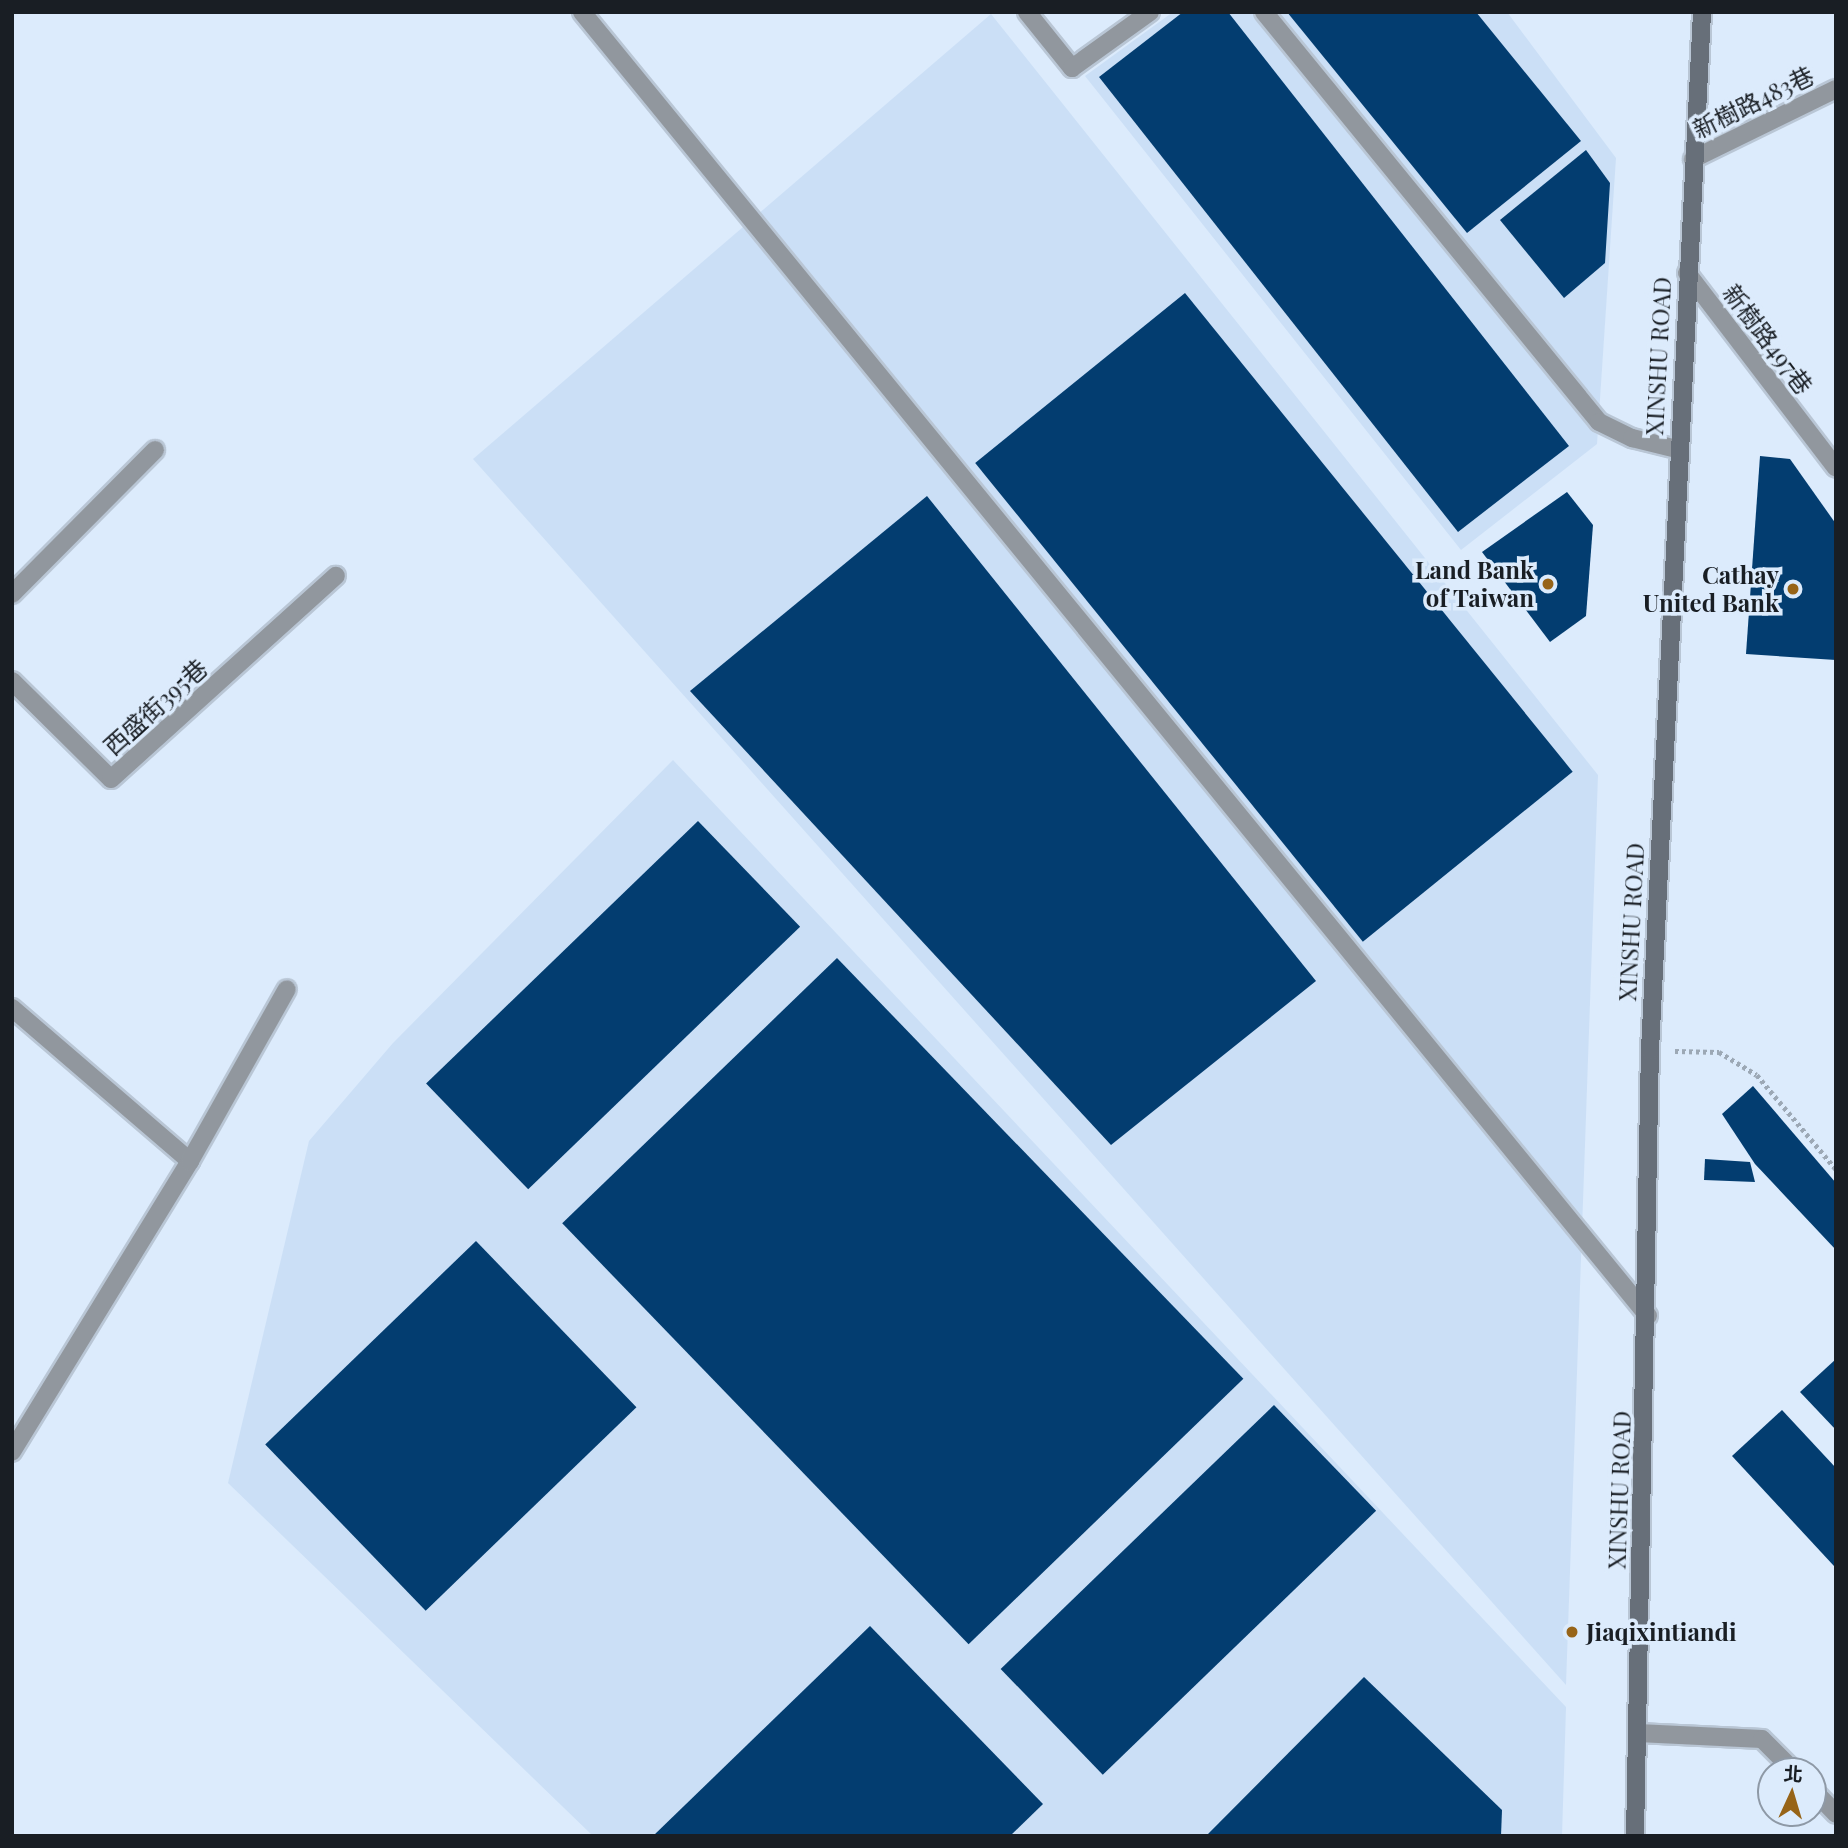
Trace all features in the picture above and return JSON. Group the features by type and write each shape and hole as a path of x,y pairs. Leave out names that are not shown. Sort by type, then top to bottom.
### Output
{"main road":[{"name":"XINSHU ROAD","path":"1635,1836 1648,1316 1650,1050 1677,449 1702,12"}],"street":[{"path":"582,12 1648,1316"},
{"path":"1027,12 1072,68 1150,12"},
{"path":"1265,12 1599,422 1632,438 1677,449"},
{"name":"新樹路483巷","path":"1693,159 1836,89"},
{"name":"新樹路497巷","path":"1687,273 1836,468"},
{"path":"12,594 155,450"},
{"name":"西盛街395巷","path":"12,681 111,779 335,576"},
{"path":"12,1452 190,1161 287,989"},
{"path":"12,1008 190,1161"},
{"path":"1637,1733 1762,1739 1780,1757"}],"path":[{"path":"1650,1050 1719,1052 1757,1075 1836,1169"}],"shaded area":[{"path":"1173,12 1507,12 1616,158 1597,444 1461,550 1085,76"},
{"path":"991,14 1598,775 1566,1685 473,459"},
{"path":"673,760 1566,1707 1562,1836 593,1836 228,1483 309,1141 393,1043"}],"building":[{"path":"1183,12 1228,12 1569,446 1458,532 1099,77"},
{"path":"1287,12 1476,12 1581,141 1467,233"},
{"path":"1586,150 1610,183 1605,263 1564,298 1500,220"},
{"path":"1185,293 1573,772 1363,942 975,463"},
{"name":"Cathay United Bank","path":"1760,456 1790,459 1836,524 1836,660 1746,654"},
{"name":"Land Bank of Taiwan","path":"1567,492 1593,525 1586,616 1550,642 1482,552"},
{"path":"927,496 1316,981 1111,1145 690,691"},
{"path":"698,821 800,927 528,1189 426,1084"},
{"path":"837,958 1243,1379 969,1644 562,1223"},
{"path":"1753,1086 1836,1183 1836,1250 1755,1164 1722,1114"},
{"path":"1705,1159 1750,1162 1755,1182 1704,1180"},
{"path":"476,1241 636,1407 426,1611 265,1445"},
{"path":"1836,1359 1836,1430 1800,1392"},
{"path":"1274,1405 1376,1511 1103,1775 1001,1669"},
{"path":"1782,1410 1836,1468 1834,1566 1732,1456"},
{"path":"870,1626 1043,1804 1010,1836 653,1836"},
{"path":"1364,1677 1502,1810 1501,1836 1206,1836"}],"place":[{"name":"Land Bank of Taiwan","path":"1548,584"},
{"name":"Cathay United Bank","path":"1793,589"},
{"name":"Jiaqixintiandi","path":"1572,1632"}]}
